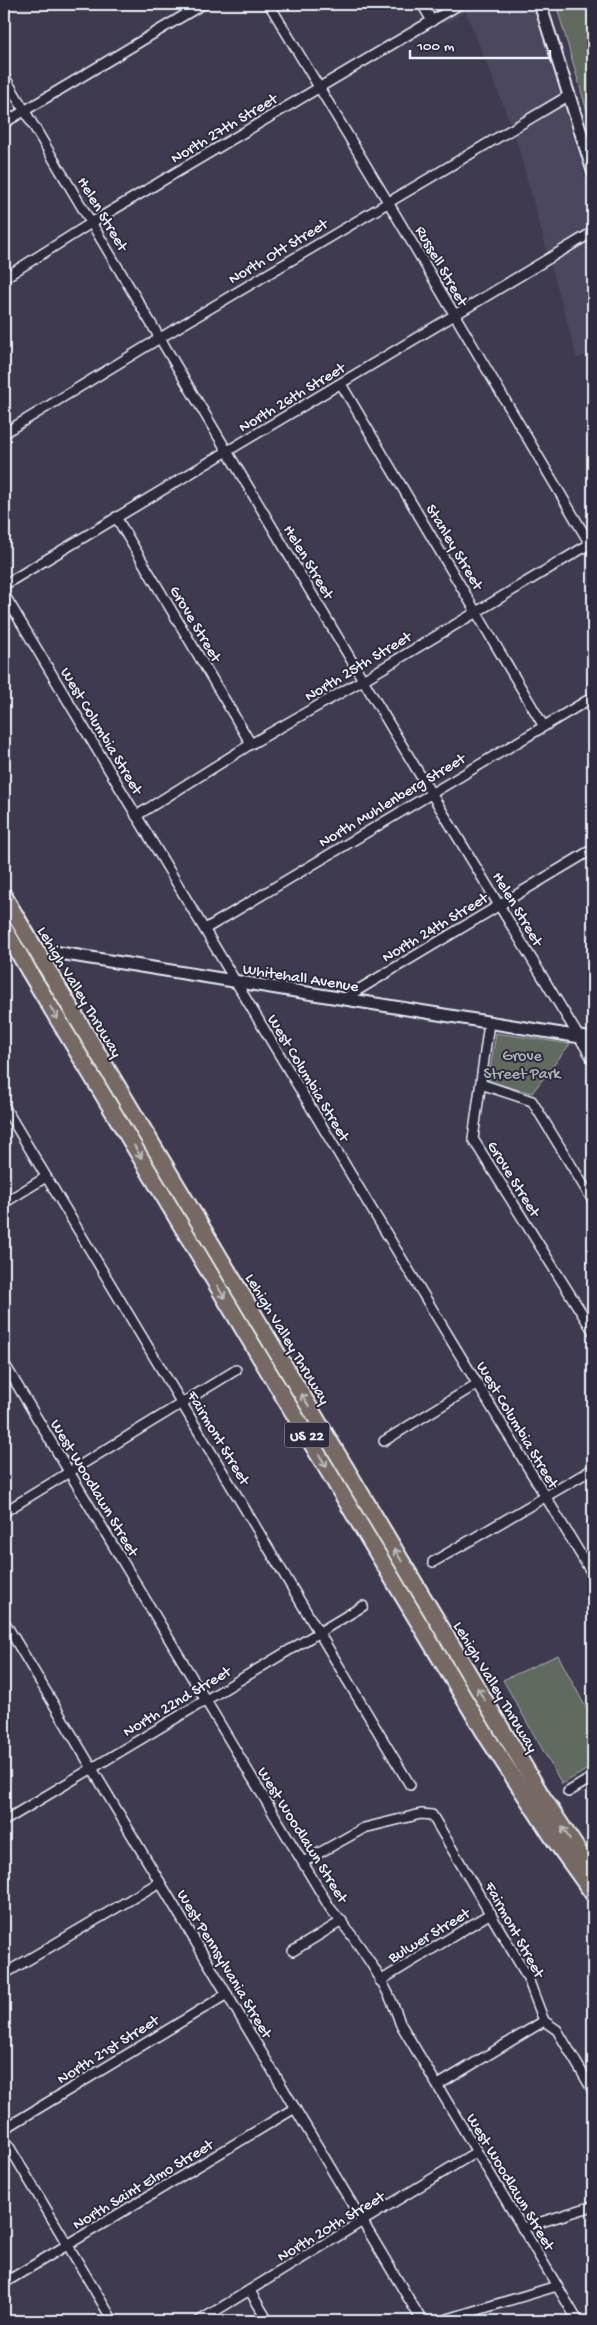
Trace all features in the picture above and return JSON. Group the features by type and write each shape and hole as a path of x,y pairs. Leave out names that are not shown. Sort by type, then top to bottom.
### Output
{"highway":[{"name":"Lehigh Valley Thruway","path":"4,896 538,1788 593,1873"},
{"name":"Lehigh Valley Thruway","path":"4,928 490,1740 555,1841 593,1894"}],"street":[{"path":"4,123 203,4"},
{"name":"Russell Street","path":"268,4 592,543"},
{"path":"422,4 432,21"},
{"name":"North 27th Street","path":"4,278 460,4"},
{"path":"540,4 593,171"},
{"name":"Helen Street","path":"4,76 593,1060"},
{"name":"North Ott Street","path":"4,433 160,338 568,96"},
{"name":"North 26th Street","path":"4,585 593,232"},
{"name":"Stanley Street","path":"341,384 543,725"},
{"name":"Grove Street","path":"116,517 251,744"},
{"name":"North 25th Street","path":"136,816 251,744 364,680 592,543"},
{"name":"West Columbia Street","path":"4,594 235,982 593,1575"},
{"name":"North Muhlenberg Street","path":"205,929 543,725 593,697"},
{"name":"North 24th Street","path":"343,999 593,849"},
{"name":"Whitehall Avenue","path":"4,944 593,1039"},
{"name":"Grove Street","path":"489,1023 473,1139 593,1331"},
{"path":"481,1084 532,1101 593,1201"},
{"name":"Fairmont Street","path":"4,1106 410,1785"},
{"path":"4,1203 46,1177"},
{"name":"West Woodlawn Street","path":"4,1363 330,1908 342,1921 380,1981 394,2005 400,2023 578,2321"},
{"path":"4,1512 236,1370"},
{"path":"384,1441 477,1384"},
{"path":"433,1562 593,1469"},
{"name":"North 22nd Street","path":"4,1821 363,1606"},
{"name":"West Pennsylvania Street","path":"4,1621 422,2321"},
{"path":"568,1792 593,1777"},
{"name":"Fairmont Street","path":"303,1862 364,1828 421,1814 430,1814 492,1912 527,1976 544,2021 557,2030 593,2091"},
{"path":"4,1974 160,1882"},
{"name":"Bulwer Street","path":"380,1981 492,1912"},
{"path":"293,1951 342,1921"},
{"name":"North 21st Street","path":"4,2129 227,1994"},
{"path":"438,2085 544,2021"},
{"name":"North Saint Elmo Street","path":"4,2283 295,2108"},
{"path":"4,2138 113,2321"},
{"name":"North 20th Street","path":"199,2321 476,2152"},
{"path":"522,2228 593,2206"},
{"path":"441,2321 557,2286"},
{"path":"250,2291 268,2321"}],"shaded area":[{"path":"432,4 532,4 593,202 593,353 577,358 514,132 466,12 443,24"}],"green space":[{"path":"556,4 593,4 593,132"},
{"name":"Grove Street Park","path":"496,1033 570,1044 532,1093 488,1082"},
{"path":"558,1655 593,1721 593,1766 562,1784 503,1680"}]}
